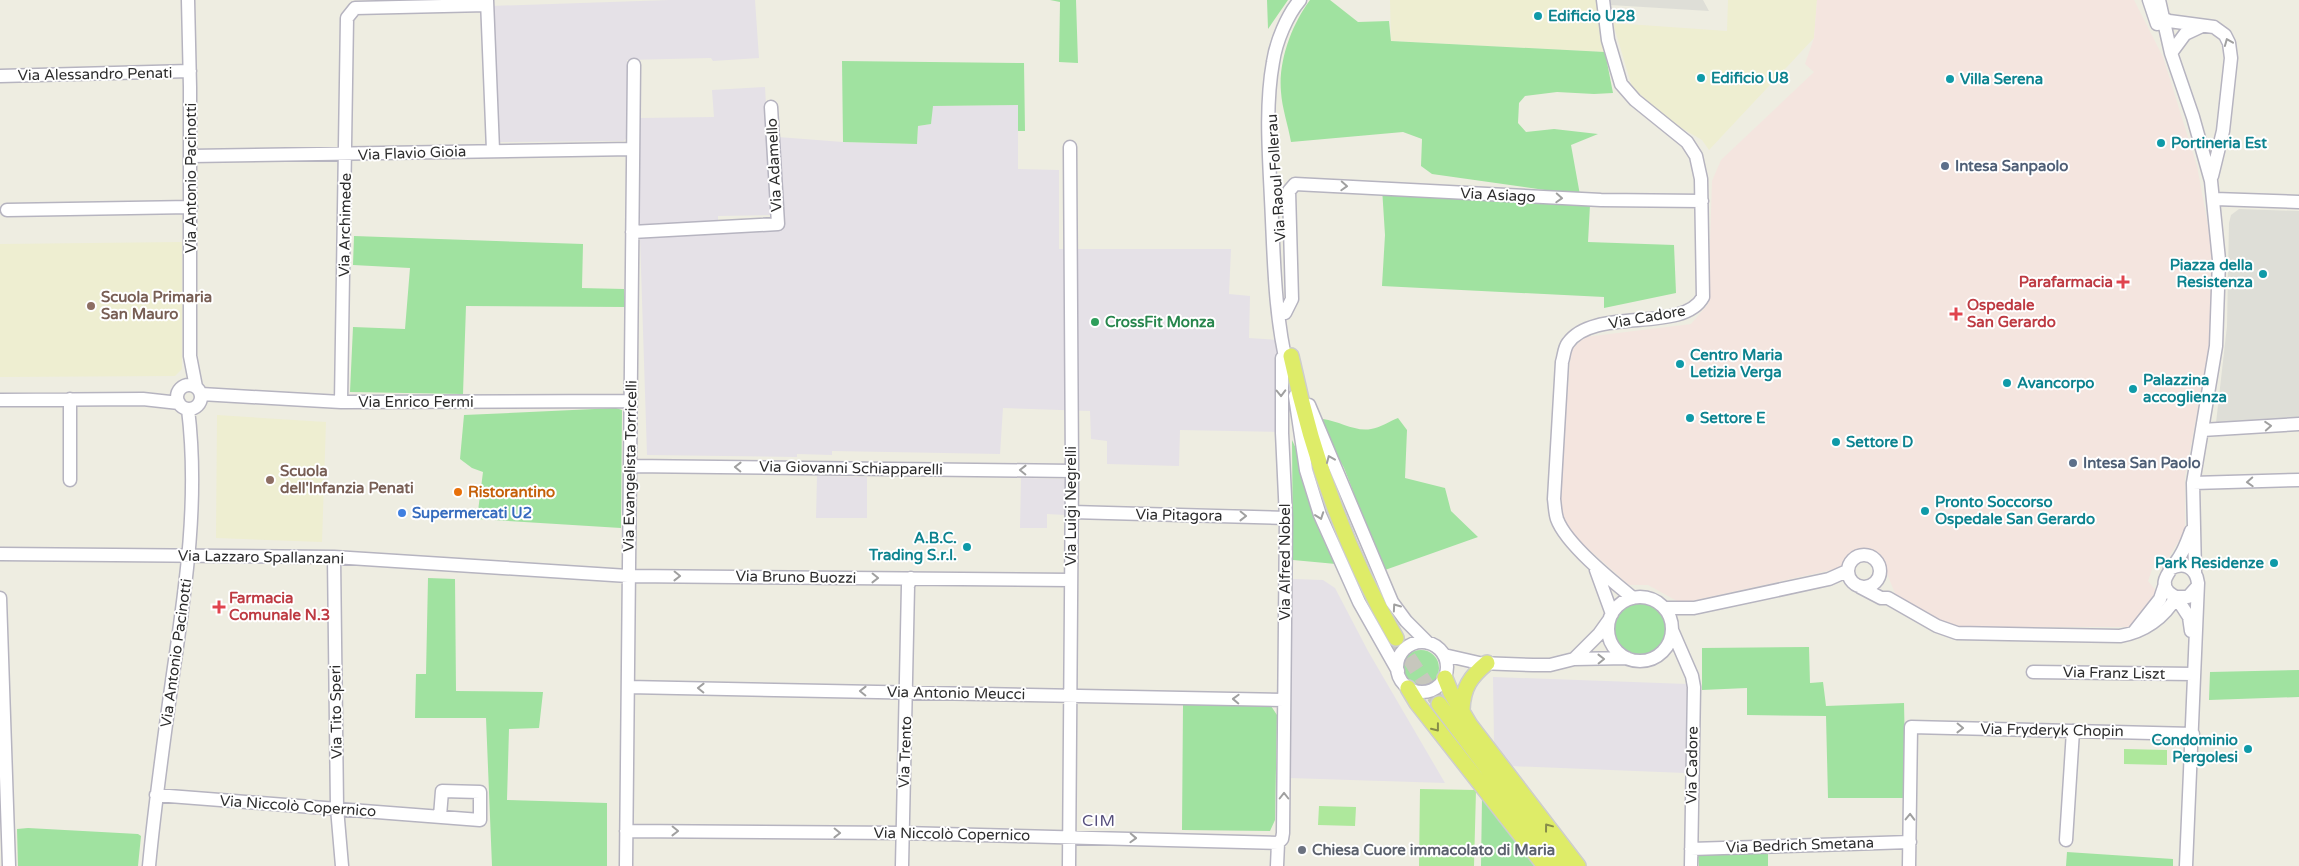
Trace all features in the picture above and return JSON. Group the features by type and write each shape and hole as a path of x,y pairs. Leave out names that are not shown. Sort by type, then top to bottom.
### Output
{"main road":[{"path":"1287,355 1318,461"},
{"path":"1296,400 1343,531 1366,583 1396,638"},
{"path":"1462,710 1466,685 1483,663"},
{"path":"1446,675 1451,692 1479,737 1578,866"},
{"path":"1408,688 1417,703 1544,866"},
{"path":"1438,704 1560,866"}],"street":[{"name":"Via Antonio Pacinotti","path":"149,866 156,795 190,555 192,441 188,395 190,356 191,156 188,0"},
{"name":"Via Archimede","path":"341,402 347,0"},
{"name":"Via Raoul Follerau","path":"1278,257 1270,169 1270,100 1276,50 1300,0"},
{"name":"Via Cadore","path":"1603,0 1608,40 1618,77 1627,92 1687,142 1696,156 1701,180 1703,297 1698,306 1691,310 1588,327 1567,344 1562,362 1554,499 1557,519 1564,531 1596,567 1633,598 1651,599 1665,608 1688,664 1694,687 1691,866"},
{"path":"2149,0 2158,27 2172,53"},
{"path":"2160,0 2162,17 2172,53 2211,181 2219,260 2219,311 2215,354 2193,483 2193,526 2195,572 2197,577 2187,862"},
{"path":"347,18 354,8 487,2 493,150"},
{"path":"2162,17 2169,21 2214,27 2225,35 2230,47 2223,136 2211,181"},
{"path":"2172,53 2185,34 2205,25"},
{"name":"Via Evangelista Torricelli","path":"626,866 634,65"},
{"name":"Via Alessandro Penati","path":"0,76 190,71"},
{"name":"Via Adamello","path":"632,232 778,224 771,107"},
{"path":"2200,140 2214,142 2223,136"},
{"name":"Via Luigi Negrelli","path":"1069,866 1072,512 1070,147"},
{"name":"Via Flavio Gioia","path":"191,156 632,149"},
{"name":"Via Asiago","path":"1295,184 1601,200 1702,201"},
{"name":"Via Alfred Nobel","path":"1285,313 1292,299 1289,191 1295,184"},
{"path":"2214,199 2299,202"},
{"path":"6,210 191,207"},
{"name":"Via Alfred Nobel","path":"1277,866 1278,843 1282,839 1283,833 1286,518 1281,366 1287,355 1285,313 1278,257"},
{"name":"Via Alfred Nobel","path":"1278,257 1279,325 1287,355"},
{"path":"1287,355 1296,400 1306,470 1322,522 1359,602 1402,681 1408,688 1426,692 1437,687 1446,675 1483,663"},
{"path":"1287,355 1385,589 1398,611 1428,643 1444,655 1483,663 1550,665 1574,659 1627,658 1647,660 1664,650 1670,641 1672,627 1694,608"},
{"name":"Via Enrico Fermi","path":"0,400 143,399 188,395 341,402 630,402"},
{"path":"70,399 70,480"},
{"path":"2202,430 2299,424"},
{"name":"Via Giovanni Schiapparelli","path":"630,466 1072,471"},
{"path":"2193,483 2299,480"},
{"name":"Via Pitagora","path":"1072,512 1286,518"},
{"path":"2132,634 2160,599 2165,584 2165,576 2180,557 2193,526"},
{"name":"Via Lazzaro Spallanzani","path":"0,554 334,557 521,569"},
{"path":"1829,579 1845,584 1858,586 1871,586 1878,578 1880,569 1878,562 1866,554 1852,559 1848,571 1850,579 1858,586 1881,598 1888,598 1937,626 1957,633 2120,636 2132,634 2177,615 2190,622"},
{"name":"Via Tito Speri","path":"334,557 338,808 342,866"},
{"path":"2170,569 2180,565 2191,568 2195,572"},
{"name":"Via Cadore","path":"1596,567 1612,616 1609,630 1611,641 1618,651 1627,658"},
{"name":"Via Bruno Buozzi","path":"521,569 628,576 1070,580"},
{"path":"1665,608 1694,608 1829,579 1848,571"},
{"name":"Via Trento","path":"902,866 908,586 911,578"},
{"path":"1878,578 1888,590 1888,598"},
{"path":"2165,584 2171,595 2176,597 2188,597 2196,588"},
{"path":"2176,597 2190,622 2194,645"},
{"path":"2152,625 2170,607 2176,597"},
{"path":"0,598 9,866"},
{"path":"1574,659 1599,634 1621,604 1633,598"},
{"path":"1398,671 1399,659 1406,649 1416,643 1428,643"},
{"path":"1664,650 1688,664"},
{"path":"1444,655 1446,675"},
{"name":"Via Franz Liszt","path":"2033,672 2194,674"},
{"name":"Via Antonio Meucci","path":"628,687 1071,694 1284,700"},
{"name":"Via Fryderyk Chopin","path":"1910,842 1911,727 2192,734"},
{"path":"2066,840 2073,731"},
{"name":"Via Niccolò Copernico","path":"156,795 440,816"},
{"name":"Via Niccolò Copernico","path":"626,831 1070,836 1278,843"},
{"path":"2180,866 2188,835"},
{"path":"1909,866 1910,842"},
{"name":"Via Bedrich Smetana","path":"1691,849 1910,842"}],"shaded area":[{"path":"669,0 755,0 759,58 713,61 711,58 627,60 627,137 624,141 497,142 491,6"},
{"path":"1390,0 1598,0 1605,52 1391,41"},
{"path":"1610,0 1703,0 1709,11 1610,5"},
{"path":"1728,0 1817,0 1814,38 1709,150 1702,140 1671,122 1632,87 1613,23 1727,31"},
{"name":"Ospedale San Gerardo","path":"1817,0 2134,0 2163,57 2197,166 2211,242 2214,295 2212,334 2185,477 2185,531 2162,568 2154,564 2148,581 2157,592 2130,627 1962,627 1947,624 1896,596 1884,566 1876,554 1855,551 1841,568 1691,601 1677,601 1648,585 1629,585 1568,531 1559,501 1571,350 1585,337 1691,324 1708,304 1712,181 1721,160 1814,72 1805,64 1814,38"},
{"path":"765,87 772,215 718,216 718,222 640,225 640,118 714,117 712,90"},
{"path":"1018,105 1018,169 1059,170 1059,249 1231,249 1229,294 1250,296 1249,338 1278,340 1279,432 1180,430 1179,466 1107,464 1107,441 1091,439 1090,411 1003,408 1000,454 832,451 832,455 797,454 797,457 647,455 640,238 782,230 778,137 843,142 917,144 918,126 931,124 932,106"},
{"name":"Piazza della Resistenza","path":"2239,209 2299,211 2299,417 2216,423 2227,326 2229,223 2231,215"},
{"name":"Scuola Primaria San Mauro","path":"182,242 182,369 175,376 0,377 0,244"},
{"name":"Scuola dell'Infanzia Penati","path":"217,415 326,422 322,542 216,538"},
{"path":"817,476 867,477 867,518 816,518"},
{"path":"1021,478 1065,479 1065,515 1047,514 1047,528 1020,528"},
{"path":"1293,579 1323,580 1335,588 1368,651 1445,783 1289,778"},
{"path":"1493,677 1687,684 1685,773 1510,766 1494,742"}],"green space":[{"path":"1050,0 1076,0 1078,63 1059,62 1060,2"},
{"path":"1267,0 1288,0 1268,29"},
{"path":"1310,0 1330,0 1358,22 1389,21 1391,41 1605,52 1613,93 1557,92 1525,96 1519,103 1518,123 1526,132 1554,129 1598,134 1571,145 1580,195 1432,174 1421,166 1422,139 1403,132 1291,142 1282,98 1282,68 1292,31"},
{"path":"842,61 1024,63 1025,131 1018,131 1018,105 933,106 931,124 918,126 917,144 843,142"},
{"path":"1382,188 1590,205 1588,242 1674,245 1676,293 1604,308 1604,297 1382,286 1385,235"},
{"path":"354,236 583,244 582,288 624,289 625,307 466,306 463,394 350,392 353,327 405,329 410,268 353,265"},
{"path":"616,408 622,410 621,528 477,519 483,472 472,468 460,459 464,415"},
{"path":"1398,418 1407,430 1405,478 1445,488 1451,511 1478,537 1385,570 1368,532 1341,461 1327,440 1323,419 1365,430 1378,427"},
{"path":"1292,440 1298,453 1336,564 1293,560"},
{"path":"428,578 455,579 456,691 543,692 539,728 509,729 507,800 607,803 607,866 492,866 486,718 415,718 416,674 426,674"},
{"path":"1636,603 1646,603 1656,607 1664,615 1668,630 1664,645 1656,653 1646,657 1636,657 1626,653 1618,645 1614,635 1614,625 1618,615 1626,607"},
{"path":"1809,647 1810,683 1823,682 1826,706 1904,703 1906,798 1828,798 1826,716 1747,715 1747,688 1702,690 1702,648"},
{"path":"1421,650 1434,655 1439,668 1434,681 1421,686 1408,681 1403,668 1408,655"},
{"path":"2299,670 2299,697 2209,700 2210,672"},
{"path":"1183,705 1271,706 1277,715 1275,820 1270,831 1182,830"},
{"path":"2124,749 2167,750 2167,765 2124,764"},
{"path":"1420,789 1476,790 1474,866 1419,866"},
{"path":"1482,797 1535,866 1481,866"},
{"path":"1319,806 1356,807 1355,826 1318,825"},
{"path":"17,829 138,834 141,836 138,866 18,866"},
{"path":"1768,852 1768,866 1699,866 1698,855"},
{"path":"2067,852 2173,859 2173,866 2066,866"}],"tunnel":[{"path":"1396,638 1439,704"}],"place":[{"name":"Edificio U28","path":"1538,16"},
{"name":"Edificio U8","path":"1701,78"},
{"name":"Villa Serena","path":"1950,79"},
{"name":"Portineria Est","path":"2161,143"},
{"name":"Intesa Sanpaolo","path":"1945,166"},
{"name":"Piazza della Resistenza","path":"2263,274"},
{"name":"Parafarmacia","path":"2123,282"},
{"name":"Scuola Primaria San Mauro","path":"91,306"},
{"name":"Ospedale San Gerardo","path":"1956,314"},
{"name":"CrossFit Monza","path":"1095,322"},
{"name":"Centro Maria Letizia Verga","path":"1680,364"},
{"name":"Avancorpo","path":"2007,383"},
{"name":"Palazzina accoglienza","path":"2133,389"},
{"name":"Settore E","path":"1690,418"},
{"name":"Settore D","path":"1836,442"},
{"name":"Intesa San Paolo","path":"2073,463"},
{"name":"Scuola dell'Infanzia Penati","path":"270,480"},
{"name":"Ristorantino","path":"458,492"},
{"name":"Pronto Soccorso Ospedale San Gerardo","path":"1925,511"},
{"name":"Supermercati U2","path":"402,513"},
{"name":"A.B.C. Trading S.r.l.","path":"967,547"},
{"name":"Park Residenze","path":"2274,563"},
{"name":"Farmacia Comunale N.3","path":"219,607"},
{"name":"Condominio Pergolesi","path":"2248,749"},
{"name":"Chiesa Cuore immacolato di Maria","path":"1302,850"}],"district":[{"name":"CIM","path":"1099,820"}]}
